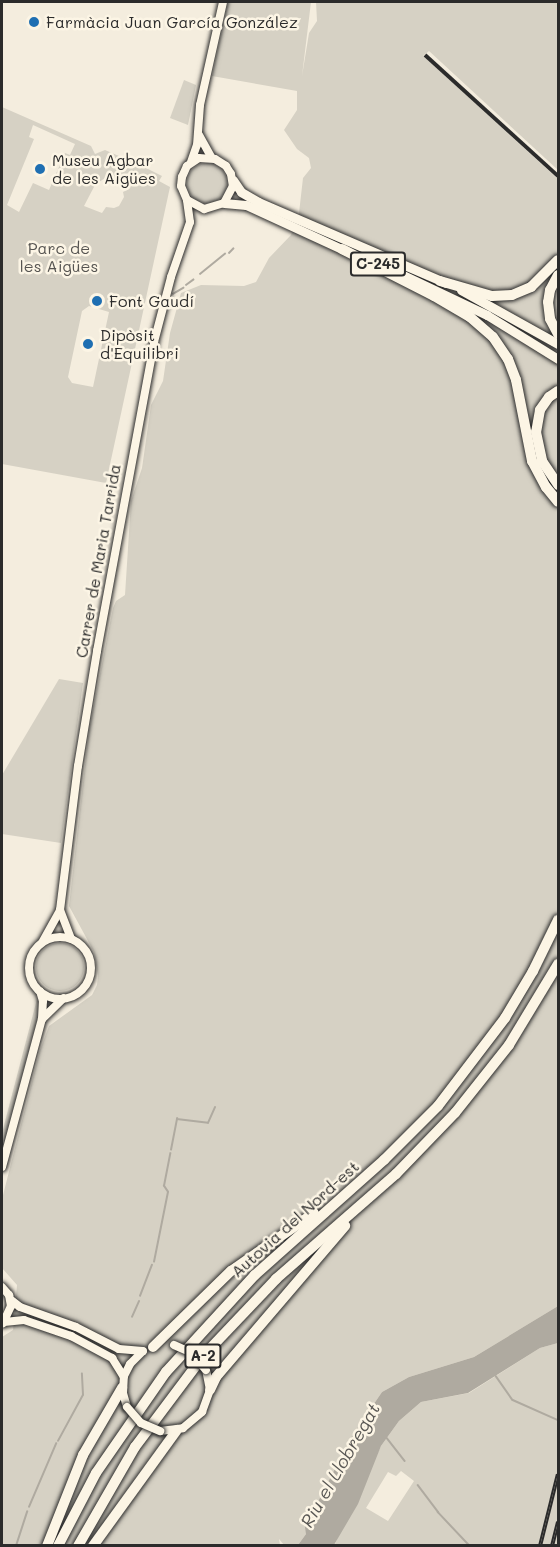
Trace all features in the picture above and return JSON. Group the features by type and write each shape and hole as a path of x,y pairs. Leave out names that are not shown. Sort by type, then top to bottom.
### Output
{"highway":[{"name":"C-245","path":"233,180 250,198 440,280 505,313 558,344"},
{"name":"C-245","path":"224,203 246,206 463,302 527,338 558,359"},
{"path":"342,249 435,296 487,331 508,359 546,487 558,502"},
{"path":"440,280 492,296 512,295 531,287 558,260"},
{"path":"558,275 550,290 548,302 550,319 558,334"},
{"path":"532,445 540,410 549,397 558,391"},
{"path":"537,461 558,485"},
{"name":"Autovia del Nord-est","path":"58,1545 96,1473 128,1424 178,1358 255,1275 359,1182 438,1106 488,1042 529,979 558,920"},
{"name":"Autovia del Nord-est","path":"78,1545 135,1447 204,1355 276,1279 368,1199 422,1148 474,1090 524,1023 558,964"},
{"path":"148,1349 231,1271 359,1182"},
{"path":"210,1390 216,1377 368,1199"},
{"path":"46,1545 83,1455 123,1382"},
{"path":"93,1545 177,1430"}],"main road":[{"path":"190,222 181,180 191,163 198,133 200,105 223,2"},
{"path":"198,133 212,158"},
{"path":"190,222 204,209 224,203 231,194 233,180 226,166 212,158 199,158 191,163"},
{"path":"187,200 204,209"},
{"name":"Carrer de Maria Tarrida","path":"43,941 60,910 78,766 139,418 168,288 190,222"},
{"name":"Carrer de Maria Tarrida","path":"60,910 71,939"},
{"path":"57,937 71,939 87,953 90,971 84,988 75,995 64,998 50,997 40,991 32,981 29,966 33,952 43,941 57,937"},
{"path":"2,1167 42,1019 43,1001 40,991"},
{"path":"42,1019 64,998"},
{"path":"2,1287 10,1300 20,1307 76,1327 124,1351 174,1345 192,1353 206,1370 210,1390 202,1412 192,1423 177,1430 160,1431 141,1423 127,1407 123,1382 112,1358 71,1336 24,1320 2,1323"},
{"path":"2,1323 10,1312 10,1300"},
{"path":"123,1382 130,1364 148,1349"}],"green space":[{"path":"228,2 311,2 302,76 309,33 317,21 316,2 558,2 558,170 429,51 423,56 558,179 558,1306 474,1357 409,1377 382,1392 352,1436 306,1534 298,1545 284,1545 279,1539 280,1545 2,1546 2,1337 13,1330 17,1285 2,1268 2,1199 40,1050 49,1026 92,995 97,985 98,976 94,952 69,906 89,730 113,608 116,601 125,595 131,501 142,468 151,405 163,381 170,333 181,293 201,285 244,286 256,282 269,258 291,235 299,213 303,178 311,168 309,158 297,149 284,130 297,110 297,91 212,76"},
{"path":"184,80 196,85 188,125 170,118"},
{"name":"Parc de les Aigües","path":"2,107 91,146 95,154 105,150 144,167 162,176 159,181 170,187 106,483 2,464","holes":["33,125 75,144 70,155 65,153 49,190 33,183 19,212 7,205 34,139 29,137","105,178 116,179 127,190 123,192 124,197 119,206 106,207 102,213 84,206 95,185","89,306 109,312 93,387 72,383 68,377 82,311"]},
{"path":"207,163 221,169 227,183 221,197 207,203 193,197 187,183 193,169"},
{"path":"59,679 83,683 61,843 2,834 2,775"},
{"path":"60,943 77,950 84,967 77,984 60,991 43,984 36,967 43,950"},
{"path":"37,999 41,1005 2,1152 2,1133"},
{"path":"558,1343 558,1545 334,1546 381,1446 399,1421 421,1402 469,1393 540,1348","holes":["401,1471 414,1481 388,1521 366,1508 388,1472 396,1476"]}],"water":[{"name":"Riu el Llobregat","path":"558,1306 558,1343 540,1348 468,1393 421,1402 399,1421 381,1446 358,1504 334,1545 298,1545 306,1534 305,1527 352,1436 382,1392 409,1377 474,1357"}],"waterway":[{"path":"229,253 233,249"},
{"path":"200,274 225,254"},
{"path":"186,285 193,280"},
{"path":"173,294 183,288"},
{"path":"171,1150 177,1119 208,1123 215,1107"},
{"path":"154,1262 168,1192 164,1186 170,1154"},
{"path":"140,1296 152,1265"},
{"path":"132,1317 139,1301"},
{"path":"58,1441 83,1395 82,1374"},
{"path":"496,1376 513,1400 558,1420"},
{"path":"387,1438 405,1461"},
{"path":"29,1507 56,1444"},
{"path":"418,1485 438,1512 470,1546"},
{"path":"16,1546 27,1512"}],"railway":[{"path":"425,55 558,176"},
{"path":"540,1546 558,1474"},
{"path":"552,1546 558,1522"}],"place":[{"name":"Farmàcia Juan García González","path":"34,22"},
{"name":"Museu Agbar de les Aigües","path":"40,169"},
{"name":"Font Gaudí","path":"97,301"},
{"name":"Dipòsit d'Equilibri","path":"88,344"}]}
